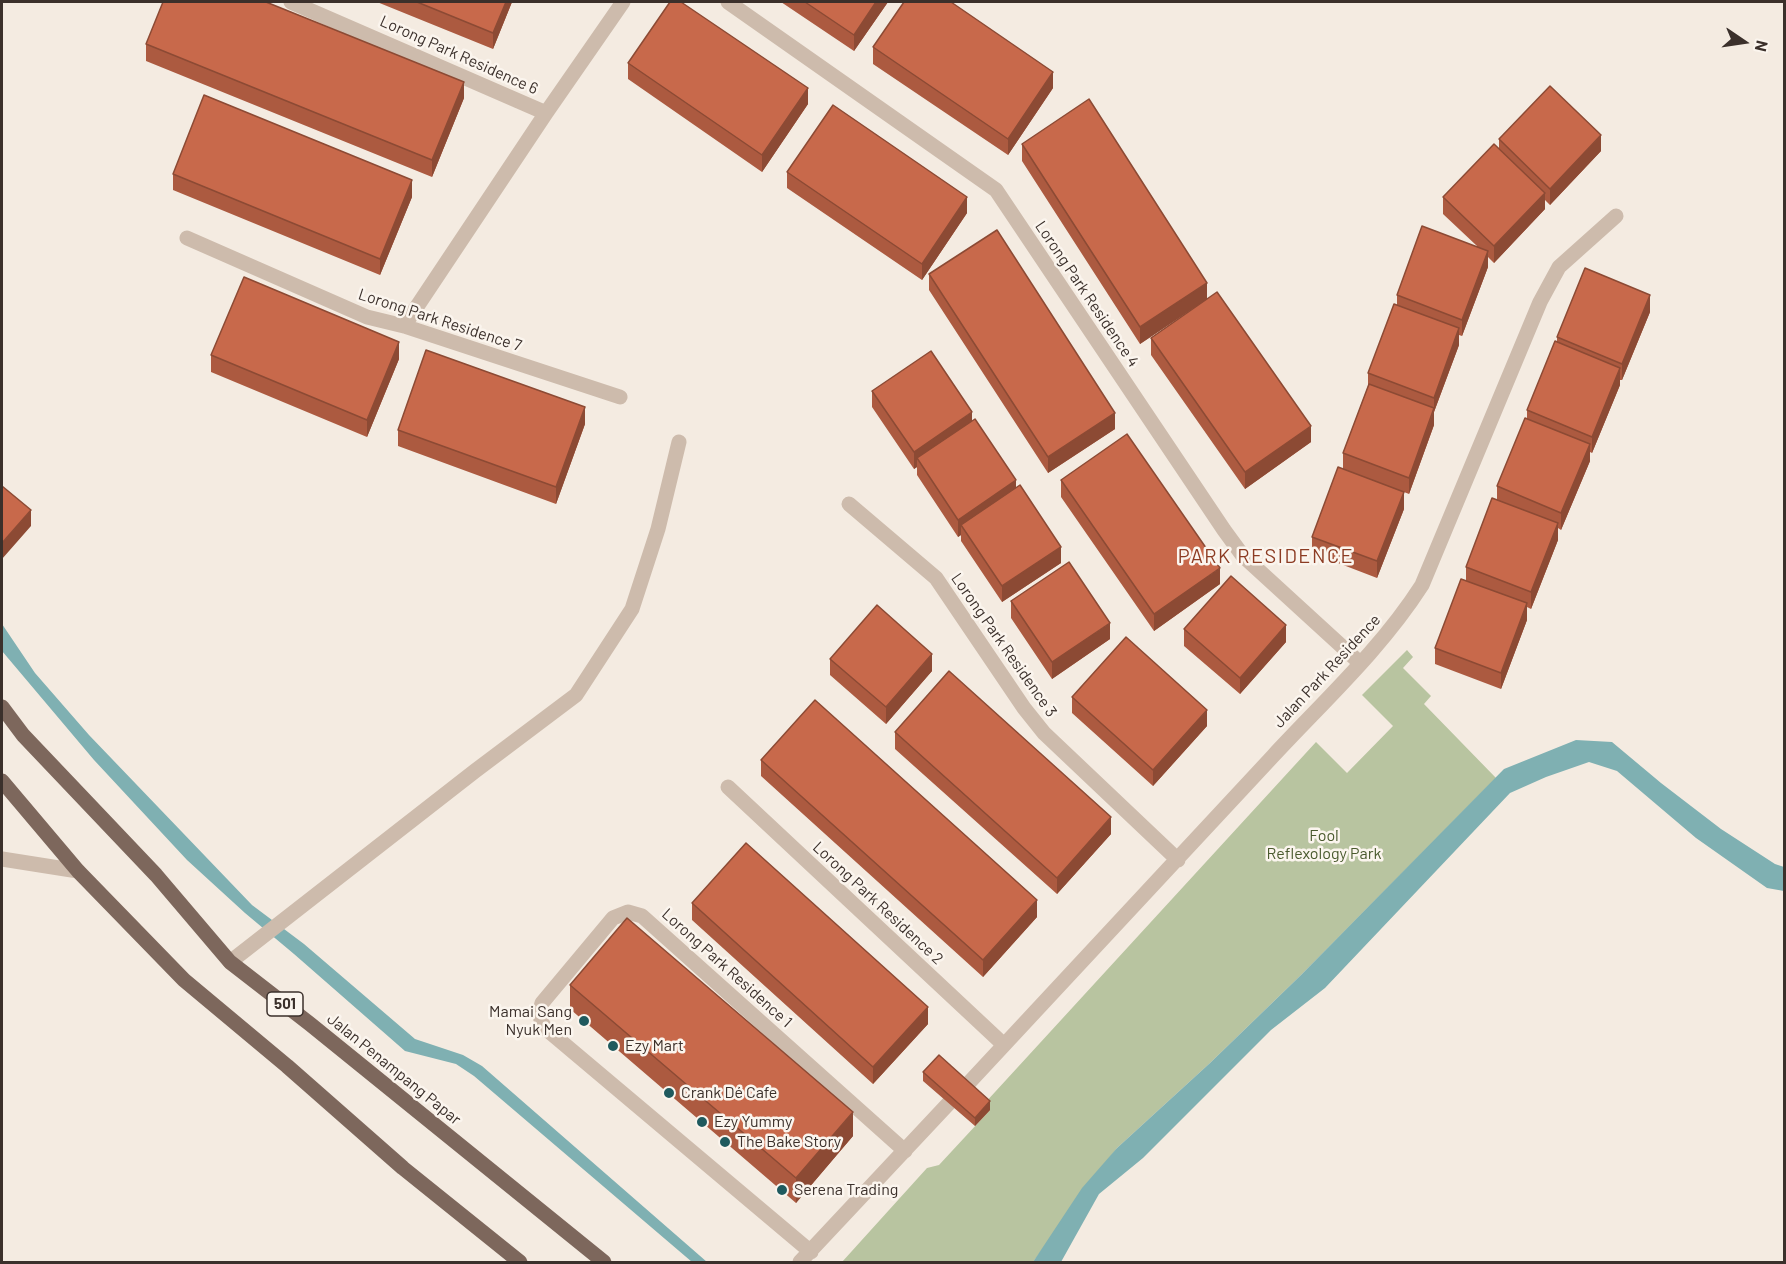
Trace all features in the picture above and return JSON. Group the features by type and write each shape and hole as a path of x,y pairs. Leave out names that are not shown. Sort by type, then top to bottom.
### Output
{"main road":[{"name":"Jalan Penampang Papar","path":"2,707 23,735 156,875 230,962 310,1024 604,1263"},
{"path":"2,781 78,870 184,980 287,1066 403,1168 520,1263"}],"street":[{"name":"Lorong Park Residence 6","path":"291,2 546,113"},
{"path":"404,326 623,2"},
{"name":"Lorong Park Residence 4","path":"728,2 996,190 1243,556 1360,663"},
{"name":"Jalan Park Residence","path":"965,1086 1178,860 1405,612 1422,585 1540,302 1559,267 1616,216"},
{"name":"Lorong Park Residence 7","path":"187,238 367,317 404,326 620,397"},
{"path":"230,962 576,695 632,609 658,529 679,442"},
{"name":"Lorong Park Residence 3","path":"849,504 936,578 1024,708 1044,733 1178,860"},
{"name":"Lorong Park Residence 2","path":"728,787 1004,1045"},
{"path":"2,859 78,870"},
{"name":"Lorong Park Residence 1","path":"806,1257 545,1028 541,1022 539,1016 542,1003 613,918 628,912 642,916 904,1151"},
{"path":"806,1257 949,1103"}],"green space":[{"name":"Fool Reflexology Park","path":"1407,650 1413,657 1403,668 1431,696 1424,704 1496,778 1301,975 1117,1148 1033,1262 842,1262 927,1168 939,1165 990,1110 984,1104 1316,742 1347,773 1393,726 1362,695"}],"water":[{"path":"2,624 35,673 89,735 252,905 304,944 415,1039 463,1055 482,1066 707,1262 692,1262 474,1076 456,1064 405,1051 245,913 187,860 94,760 2,651"},
{"path":"1576,740 1612,742 1721,829 1775,864 1784,867 1784,891 1767,888 1696,838 1617,771 1589,762 1510,793 1325,988 1271,1030 1143,1158 1099,1194 1061,1262 1033,1262 1082,1188 1117,1148 1301,975 1504,769"}],"building":[{"path":"163,2 266,2 464,82 432,160 146,44"},
{"path":"417,2 506,2 493,33"},
{"path":"670,2 681,2 808,88 762,155 628,63"},
{"path":"805,2 876,2 854,35"},
{"path":"904,2 951,2 1053,72 1008,139 873,47"},
{"path":"1550,86 1601,135 1550,189 1499,139"},
{"path":"204,95 412,180 380,259 173,174"},
{"path":"1089,99 1207,283 1140,327 1022,144"},
{"path":"833,105 967,197 922,264 787,172"},
{"path":"1494,144 1545,193 1494,246 1443,197"},
{"path":"1422,226 1488,251 1462,320 1397,295"},
{"path":"997,230 1115,413 1048,457 929,274"},
{"path":"1585,268 1650,295 1622,364 1557,337"},
{"path":"244,277 399,342 367,420 211,355"},
{"path":"1217,292 1311,426 1245,472 1151,338"},
{"path":"1394,304 1459,328 1434,398 1368,373"},
{"path":"1555,341 1620,368 1592,437 1527,410"},
{"path":"426,350 585,407 556,487 398,430"},
{"path":"931,351 972,412 914,452 872,391"},
{"path":"1369,384 1434,408 1409,478 1343,453"},
{"path":"1525,418 1590,444 1561,513 1497,486"},
{"path":"975,419 1016,480 958,520 917,458"},
{"path":"1127,434 1220,568 1154,614 1061,480"},
{"path":"1338,467 1404,492 1377,561 1312,537"},
{"path":"1020,485 1061,547 1002,586 961,525"},
{"path":"2,486 31,510 2,543"},
{"path":"1492,498 1558,523 1531,592 1466,567"},
{"path":"1069,562 1110,623 1052,662 1011,601"},
{"path":"1231,576 1286,625 1240,678 1184,629"},
{"path":"1461,579 1527,603 1501,673 1435,648"},
{"path":"877,605 932,654 886,707 830,659"},
{"path":"1126,637 1207,710 1153,770 1072,697"},
{"path":"949,671 1111,817 1057,878 895,732"},
{"path":"815,700 1037,900 983,960 761,760"},
{"path":"746,843 928,1007 873,1067 692,903"},
{"path":"627,918 853,1112 796,1178 570,985"},
{"path":"939,1055 990,1101 975,1118 923,1072"}],"place":[{"name":"Mamai Sang Nyuk Men","path":"584,1021"},
{"name":"Ezy Mart","path":"613,1046"},
{"name":"Crank Dé Cafe","path":"669,1093"},
{"name":"Ezy Yummy","path":"702,1122"},
{"name":"The Bake Story","path":"725,1142"},
{"name":"Serena Trading","path":"782,1190"}],"district":[{"name":"PARK RESIDENCE","path":"1266,556"}]}
